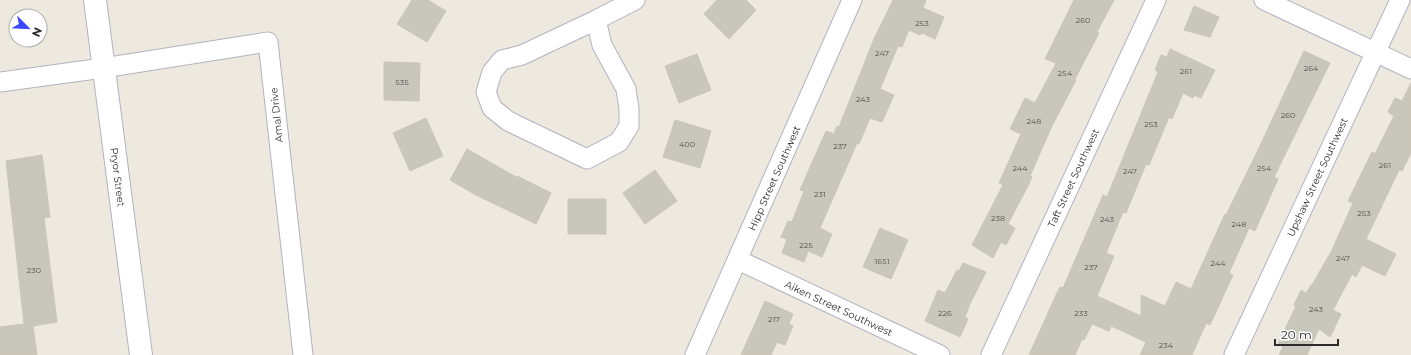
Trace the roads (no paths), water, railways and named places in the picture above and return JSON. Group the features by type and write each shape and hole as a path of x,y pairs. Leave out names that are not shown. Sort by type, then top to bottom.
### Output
{"main road":[{"name":"Pryor Street","path":"94,0 141,355"}],"street":[{"path":"596,20 602,45 626,89 629,109 629,126 619,142 587,159 508,121 492,108 486,92 492,72 502,60 522,55 635,0"},
{"name":"Hipp Street Southwest","path":"695,355 852,0"},
{"name":"Taft Street Southwest","path":"991,355 1156,0"},
{"path":"1264,0 1411,69"},
{"name":"Upshaw Street Southwest","path":"1234,355 1400,0"},
{"name":"Amal Drive","path":"104,68 268,42 303,355"},
{"path":"0,82 104,68"},
{"name":"Aiken Street Southwest","path":"738,260 940,355"}]}
